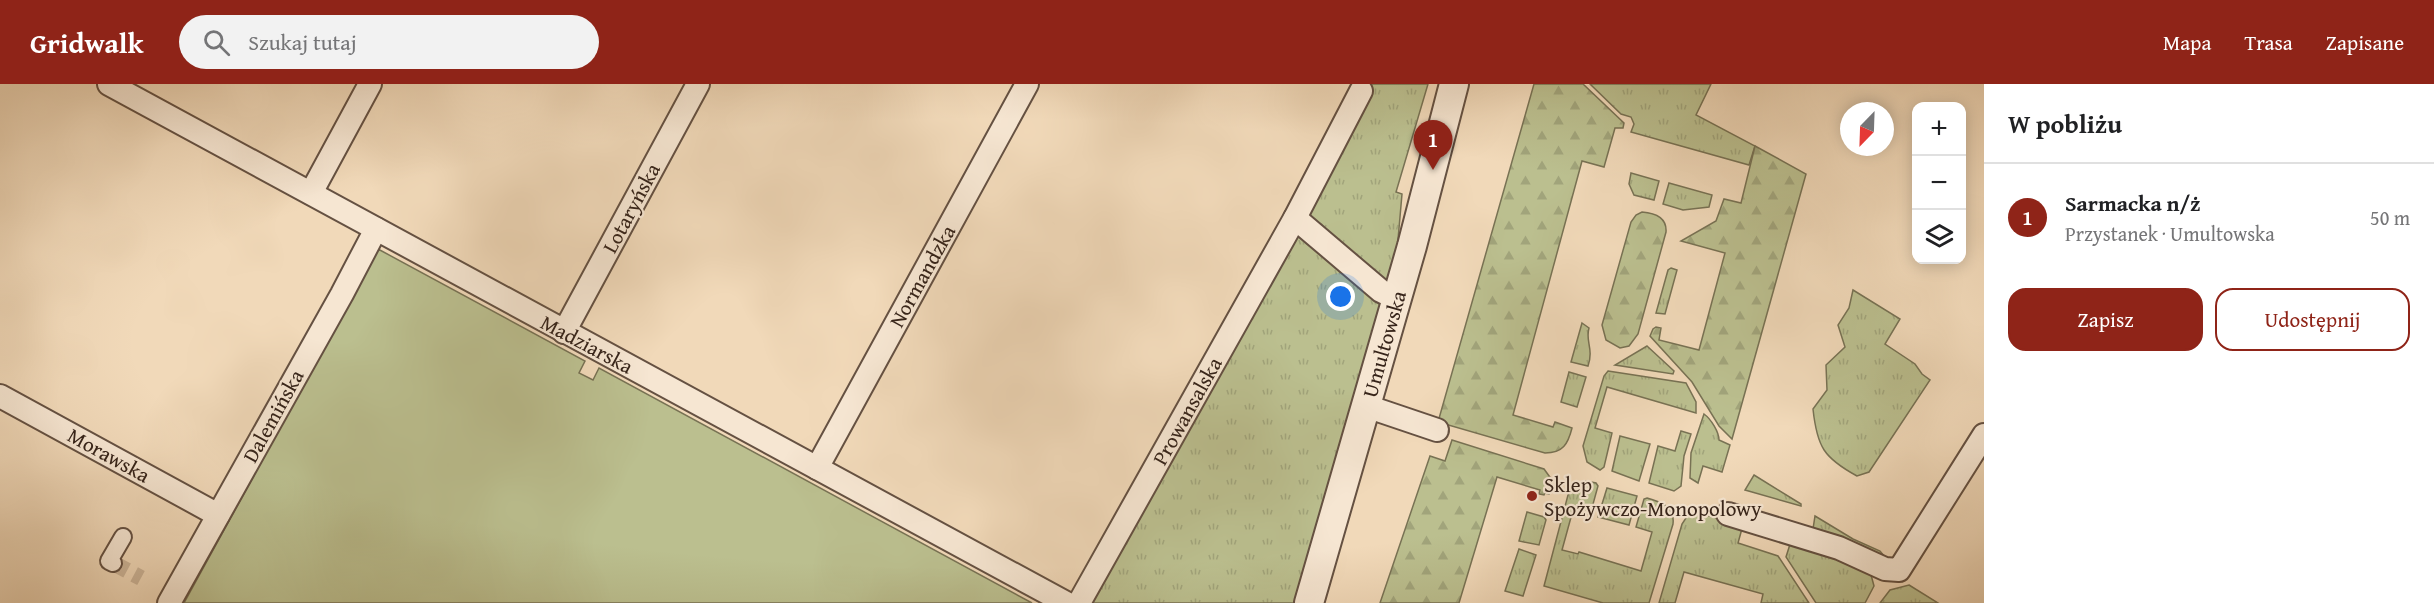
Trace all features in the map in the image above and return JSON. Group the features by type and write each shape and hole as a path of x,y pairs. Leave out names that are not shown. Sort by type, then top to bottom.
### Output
{"street":[{"name":"Madziarska","path":"109,84 1066,603"},
{"path":"311,193 370,84"},
{"name":"Lotaryńska","path":"564,332 698,84"},
{"name":"Normandzka","path":"817,468 1027,84"},
{"name":"Umultowska","path":"1310,603 1397,299 1454,84"},
{"name":"Prowansalska","path":"1079,603 1295,218 1361,91"},
{"path":"1295,218 1381,291 1397,299"},
{"name":"Dalemińska","path":"169,603 376,229"},
{"name":"Morawska","path":"0,396 218,515"},
{"path":"1366,406 1437,430"},
{"path":"1728,514 1839,548 1885,569 1899,570 1984,435"},
{"path":"113,563 109,561 123,537"}],"green space":[{"path":"1365,84 1428,84 1396,192 1402,194 1397,251 1294,603 1086,603"},
{"path":"1534,84 1583,84 1624,123 1623,128 1615,128 1604,167 1582,161 1513,415 1553,427 1555,422 1572,428 1564,446 1551,453 1438,422"},
{"path":"1590,84 1711,84 1696,115 1755,146 1749,165 1631,132 1634,124 1631,117 1621,114"},
{"path":"1755,146 1806,174 1732,439 1719,426 1692,382 1650,336 1653,329 1661,328 1659,340 1699,350 1725,253 1681,241 1716,221 1724,199 1741,203"},
{"path":"1631,173 1659,181 1654,200 1634,195 1629,184"},
{"path":"1669,183 1712,195 1709,207 1683,210 1663,204"},
{"path":"1642,212 1659,217 1666,227 1666,232 1638,334 1629,346 1620,348 1606,340 1602,325 1631,222 1636,215"},
{"path":"378,249 585,361 579,373 593,380 599,368 1032,603 184,603"},
{"path":"1671,268 1677,270 1665,314 1656,313 1668,270"},
{"path":"1853,290 1900,319 1885,344 1915,364 1930,380 1869,472 1857,476 1837,463 1824,450 1817,433 1813,409 1827,390 1826,365 1845,347 1838,325 1849,308"},
{"path":"1582,323 1589,328 1590,360 1588,366 1571,362"},
{"path":"1647,346 1674,371 1673,374 1615,365"},
{"path":"1608,371 1686,383 1696,402 1696,413 1607,387 1595,428 1612,433 1604,467 1600,470 1587,462 1583,446 1604,376"},
{"path":"1569,372 1586,377 1577,407 1561,402"},
{"path":"1704,414 1714,426 1719,440 1730,445 1722,472 1703,466 1698,483 1690,478 1691,453"},
{"path":"1681,431 1691,434 1684,456 1681,486 1674,491 1649,483 1658,446 1675,451"},
{"path":"1620,436 1650,444 1639,481 1612,471"},
{"path":"1452,440 1544,469 1552,480 1549,494 1539,494 1540,490 1497,477 1459,603 1380,603 1430,456 1445,461"},
{"path":"1754,475 1801,504 1801,506 1745,490"},
{"path":"1586,481 1596,483 1598,486 1590,515 1573,510 1562,550 1578,554 1579,552 1641,571 1652,532 1636,527 1644,499 1662,503 1672,513 1673,524 1649,603 1603,603 1544,586 1568,495 1577,484"},
{"path":"1607,488 1637,496 1629,525 1598,517"},
{"path":"1527,512 1544,517 1546,520 1539,545 1519,541"},
{"path":"1698,513 1743,525 1738,543 1778,556 1809,603 1761,603 1763,594 1684,572 1675,603 1659,603 1682,524 1688,515"},
{"path":"1815,516 1853,539 1880,551 1885,557 1813,529"},
{"path":"1791,541 1870,571 1874,586 1865,603 1816,603 1786,557"},
{"path":"1519,549 1536,555 1523,596 1505,591"},
{"path":"1909,585 1938,603 1880,603 1890,590"}],"tunnel":[{"path":"113,563 141,578"}],"place":[{"name":"Sarmacka n/ż","path":"1433,170"},
{"name":"Sklep Spożywczo-Monopolowy","path":"1532,496"}]}
